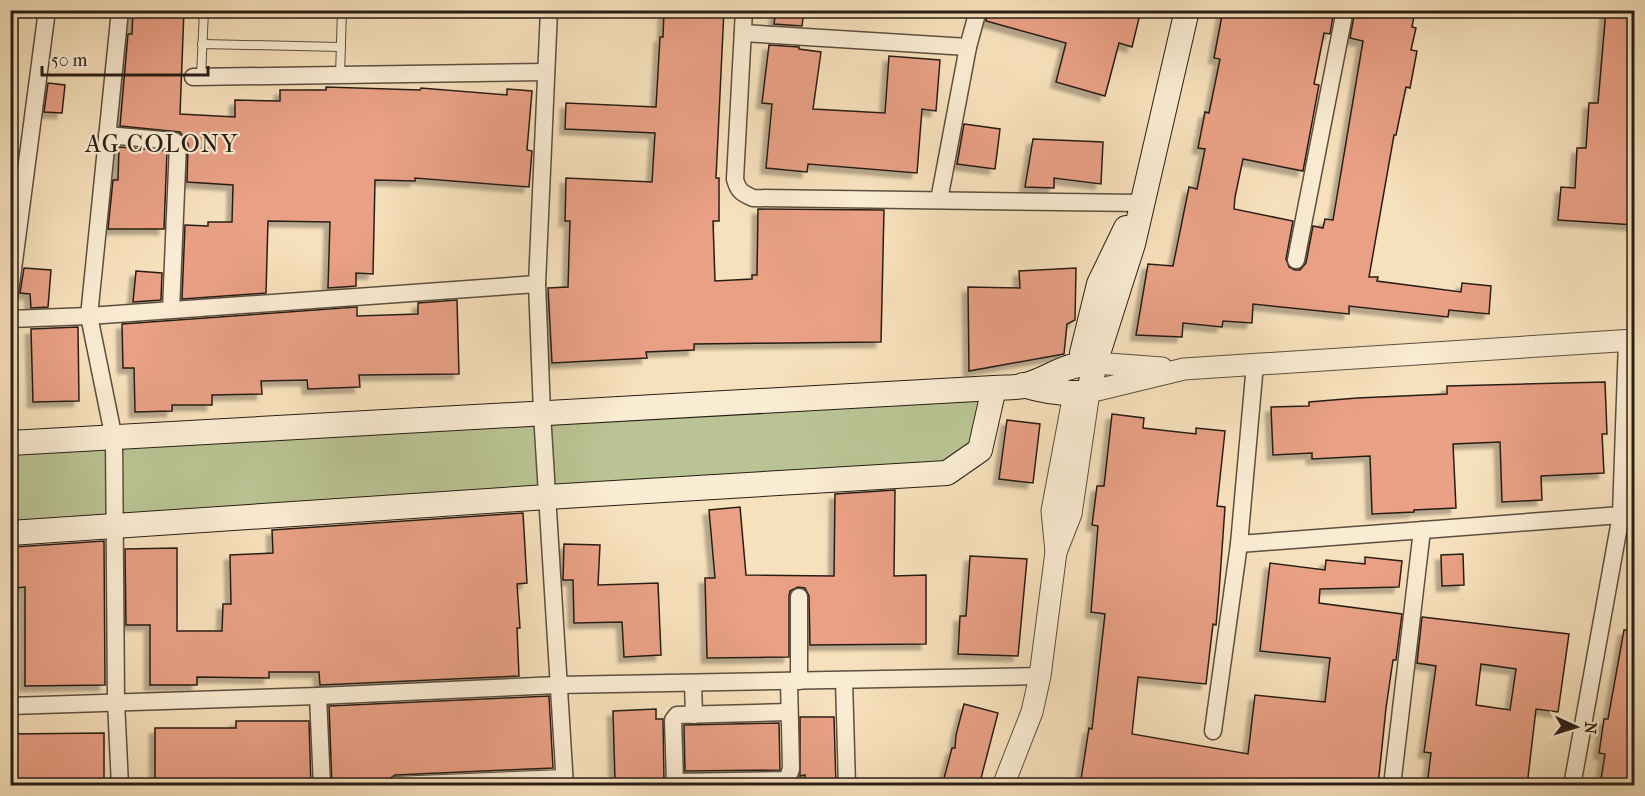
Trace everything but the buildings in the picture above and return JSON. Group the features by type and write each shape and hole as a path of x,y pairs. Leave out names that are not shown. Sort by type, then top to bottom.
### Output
{"main road":[{"path":"1023,386 1046,392 1082,393 1099,284 1118,242 1142,203 1187,10"},
{"path":"10,443 114,440 1023,386 1087,363"},
{"path":"10,533 114,528 547,496 947,473 980,450 994,388"}],"street":[{"path":"10,292 46,10"},
{"path":"120,10 89,315 114,440 116,701 120,786"},
{"path":"549,10 537,284 542,413 565,780"},
{"path":"744,10 735,179 738,189 753,198 1142,203"},
{"path":"939,200 968,48 978,10"},
{"path":"1296,260 1346,10"},
{"path":"744,33 968,48"},
{"path":"197,77 546,72"},
{"path":"107,135 174,141 178,144 171,310"},
{"path":"10,318 171,310 537,284"},
{"path":"1087,363 1184,369 1631,340 1628,515 1572,786"},
{"path":"1213,731 1239,544 1255,364"},
{"path":"1003,786 1032,712 1040,676 1056,552 1071,514 1082,393 1184,369"},
{"path":"1239,544 1628,515"},
{"path":"1392,786 1422,530"},
{"path":"789,712 694,714 674,717 676,783 787,780 791,769 789,712 794,681 799,597"},
{"path":"10,706 318,696 558,685 1040,676"},
{"path":"844,680 847,786"},
{"path":"693,683 694,714"},
{"path":"318,696 322,786"}],"lane":[{"path":"197,77 204,10"},
{"path":"340,75 342,10"},
{"path":"202,44 341,47"},
{"path":"395,781 565,780"}],"green space":[{"path":"994,388 980,450 947,473 11,533 11,443"}],"district":[{"name":"AG COLONY","path":"162,144"}]}
